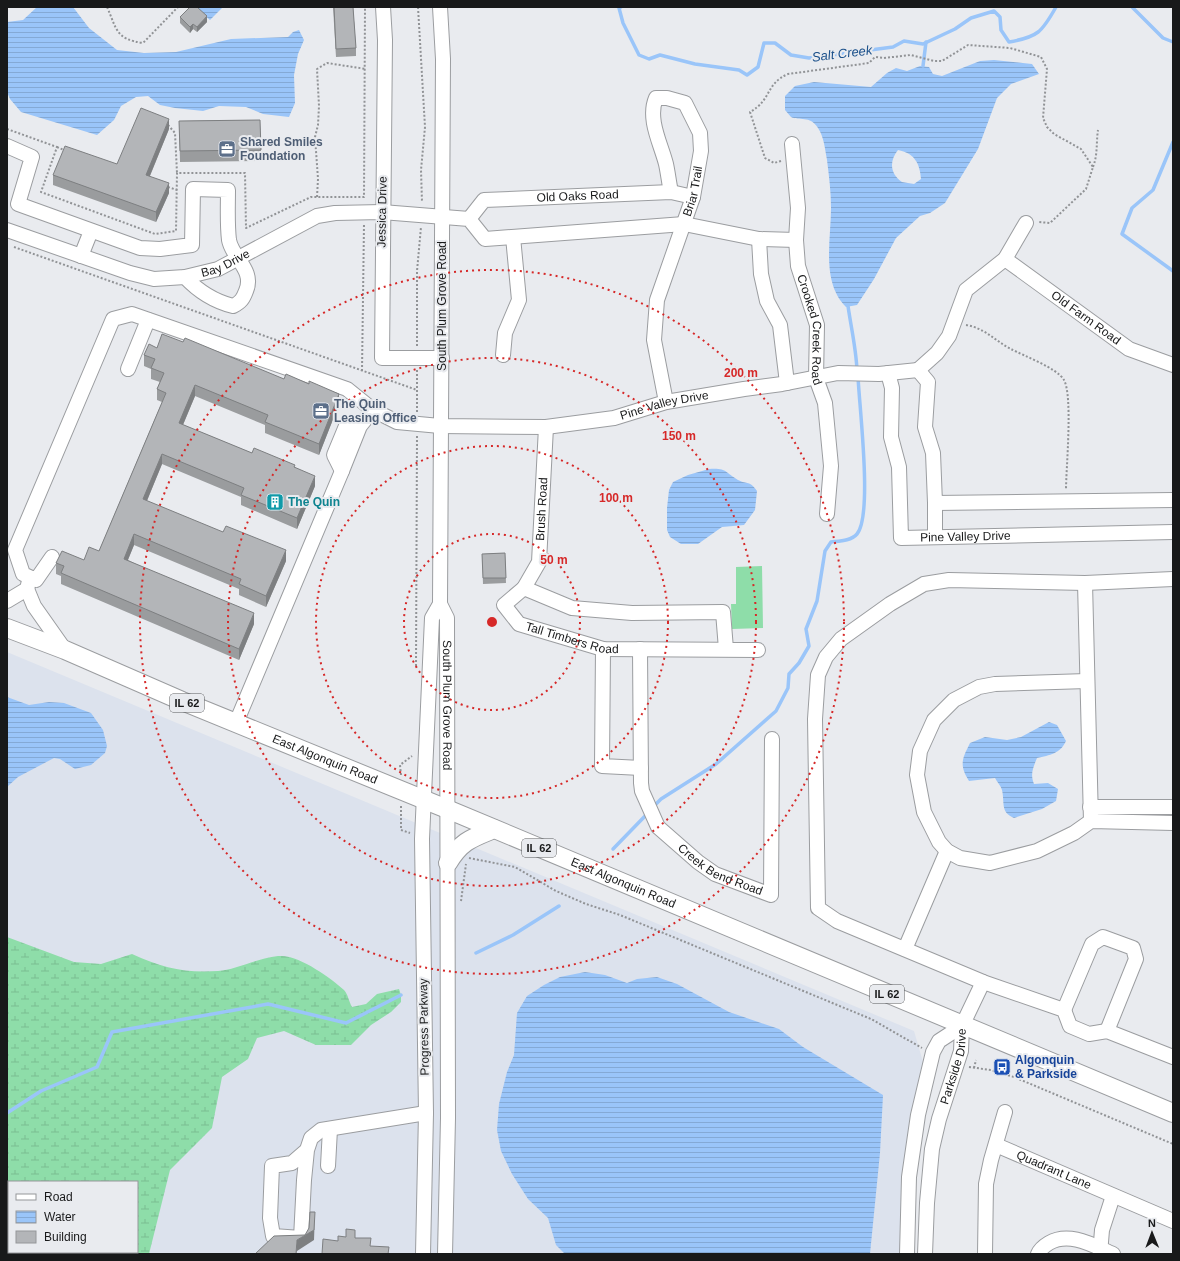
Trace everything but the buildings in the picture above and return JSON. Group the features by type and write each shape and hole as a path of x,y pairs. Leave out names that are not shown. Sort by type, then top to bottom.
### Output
{"main road":[{"name":"East Algonquin Road","path":"7,628 65,650 236,723 424,799 494,830 1173,1113"},
{"path":"448,863 455,851 467,840 494,830"}],"street":[{"name":"Jessica Drive","path":"383,7 385,40 382,212 382,358 442,358"},
{"name":"South Plum Grove Road","path":"440,7 443,59 440,604 447,618 447,809"},
{"name":"Briar Trail","path":"666,402 654,340 657,300 693,197 702,151 700,133 685,103 667,98 656,98 654,104 655,130 665,163 671,192"},
{"name":"Crooked Creek Road","path":"792,144 798,208 796,240 798,266 817,325 816,378 825,403 831,466 827,514"},
{"path":"7,146 32,157 18,204 140,248 160,249 192,245 193,189 228,190 229,240 247,274 247,288 242,302 233,306 220,303 198,291 185,277"},
{"name":"Old Oaks Road","path":"469,218 484,200 671,192 693,197"},
{"name":"Bay Drive","path":"7,230 81,256 154,279 185,277 218,269 317,216 335,213 382,212 422,214 442,217"},
{"path":"442,217 469,218 485,239 684,224 759,239 796,240"},
{"path":"935,537 933,453 925,427 928,382 918,370 937,353 949,336 966,290 1005,259 1026,223"},
{"path":"81,256 91,231"},
{"path":"503,355 505,333 519,300 513,237"},
{"path":"759,239 761,274 767,301 780,325 787,383"},
{"name":"Old Farm Road","path":"1005,259 1129,349 1173,365"},
{"name":"Pine Valley Drive","path":"28,583 23,574 15,550 113,319 132,314 347,389 373,410 397,422 440,426 546,427 614,418 666,402 787,383 838,373 883,374 918,370"},
{"path":"128,369 148,320"},
{"name":"Pine Valley Drive","path":"883,374 892,388 891,437 899,468 901,538 1173,532"},
{"path":"236,723 360,426 373,410"},
{"name":"Brush Road","path":"524,588 539,562 546,427"},
{"path":"935,503 1173,500"},
{"path":"7,601 28,583 36,580 52,557"},
{"path":"1064,1010 983,982 837,921 818,908 814,719 818,675 826,656 841,639 890,604 924,584 949,580 1085,584 1173,579"},
{"path":"28,583 34,606 65,650"},
{"path":"1085,584 1091,821"},
{"path":"524,588 572,608 632,613 723,612 726,649"},
{"name":"Tall Timbers Road","path":"524,588 504,605 519,624 603,649 758,650"},
{"name":"South Plum Grove Road","path":"424,799 432,618 440,604"},
{"path":"603,649 602,766 641,768"},
{"name":"Creek Bend Road","path":"640,649 642,792 658,827 698,862 715,874 771,894 772,740"},
{"path":"1087,681 995,684 979,687 954,700 934,720 920,751 918,775 924,812 939,842 947,851 960,858 977,862 990,862 1005,860 1036,851 1058,841 1091,821 1173,823"},
{"name":"Progress Parkway","path":"423,1254 426,1113 422,839 424,799"},
{"path":"1090,806 1173,807"},
{"name":"Progress Parkway","path":"445,1254 448,1172 447,809"},
{"path":"905,949 947,851"},
{"path":"1107,1031 1136,959 1133,948 1103,937 1092,944 1064,1010 1070,1026 1089,1034 1107,1031 1173,1057"},
{"path":"962,1026 983,982"},
{"name":"Parkside Drive","path":"907,1254 909,1177 918,1115 931,1059 939,1041 962,1026"},
{"name":"Parkside Drive","path":"925,1254 928,1190 932,1149 939,1119 961,1051 962,1026"},
{"path":"985,1254 986,1184 1005,1112"},
{"path":"307,1150 292,1163 272,1166 270,1218 273,1236 301,1238 307,1150 311,1138 320,1130 426,1113"},
{"path":"328,1166 330,1129"},
{"name":"Quadrant Lane","path":"996,1144 1173,1221"},
{"path":"1100,1251 1102,1230 1113,1196"},
{"path":"1041,1250 1054,1240 1068,1238 1081,1240 1100,1251 1114,1254"}],"path":[{"path":"106,7 117,32 122,38 143,43 178,7"},
{"path":"362,371 366,69 365,7"},
{"path":"416,667 417,271 422,214 421,170 425,127 418,7"},
{"path":"793,159 774,163 765,158 750,112 760,107 767,96 771,85 780,77 788,74 869,63 875,57 914,56 932,61 942,61 968,45 1010,48 1041,57 1047,69 1043,108 1045,122 1054,134 1081,149 1093,167"},
{"path":"317,197 318,179 315,137 318,125 319,106 317,70 327,63 366,69"},
{"path":"57,147 41,192 154,234 176,231 177,173 175,133 167,124"},
{"path":"7,129 70,152"},
{"path":"1026,223 1029,216 1041,224 1050,223 1086,189 1097,155 1096,142 1098,130"},
{"path":"177,173 245,172 246,228 311,197 364,197"},
{"path":"163,185 176,190"},
{"path":"7,245 417,390"},
{"path":"953,323 981,328 1001,344 1056,372 1064,380 1067,405 1068,462 1066,501"},
{"path":"400,765 408,761 414,753"},
{"path":"466,857 515,867 556,891 586,904 620,915 865,1017 922,1047"},
{"path":"974,1068 976,1060"},
{"path":"970,1068 991,1070 1014,1077 1173,1144"}],"shaded area":[{"path":"7,652 914,1031 923,1062 909,1152 907,1254 7,1254"}],"green space":[{"path":"762,566 763,628 732,629 731,604 736,604 736,567"},
{"path":"7,937 74,962 101,964 132,954 164,966 194,971 225,970 276,956 290,957 307,964 324,974 338,985 345,992 352,1007 366,1004 377,994 399,989 401,1002 391,1012 371,1025 351,1045 316,1045 284,1031 257,1038 248,1059 222,1077 212,1128 170,1170 149,1254 7,1254"}],"water":[{"path":"37,7 73,7 89,28 117,50 144,53 176,52 231,39 288,37 293,32 299,30 304,40 298,54 294,75 295,103 289,117 263,114 246,107 219,106 203,111 175,108 160,105 148,96 136,97 121,106 114,120 97,135 21,112 10,99 7,92 7,22 23,20"},
{"path":"195,7 223,7 210,20"},
{"path":"994,60 1032,64 1039,74 1011,84 997,98 978,149 945,203 930,213 920,216 896,238 874,279 857,305 846,307 838,297 830,273 829,247 831,196 823,139 818,128 812,121 790,116 785,110 785,96 795,86 814,82 871,87 887,73 896,68 907,71 920,66 929,67 933,74 942,76 980,61","holes":["898,150 904,151 912,156 918,164 921,179 914,184 902,182 893,171 892,163 895,154"]},
{"path":"709,469 723,470 738,480 752,485 757,491 755,510 744,525 722,527 698,544 681,544 670,537 667,530 669,490 673,482 688,475"},
{"path":"7,697 29,705 49,702 64,703 91,713 103,730 107,746 105,753 91,765 75,769 60,759 54,758 18,777 7,787"},
{"path":"1049,722 1057,725 1066,741 1058,751 1050,755 1037,758 1033,768 1032,777 1034,784 1048,783 1058,789 1056,801 1042,809 1014,818 1005,810 1002,790 995,778 969,781 963,766 965,753 970,743 985,737 1007,740 1021,737"},
{"path":"585,972 605,975 627,983 637,979 657,977 677,984 729,1012 779,1029 803,1047 883,1095 880,1153 870,1254 565,1254 556,1245 548,1218 528,1199 512,1174 501,1151 497,1130 499,1104 507,1072 514,1055 517,1013 527,996 544,985 560,977"}],"waterway":[{"name":"Salt Creek","path":"621,7 619,8 623,23 639,55 649,59 660,55 695,64 739,70 747,75 758,67 764,43 775,43 791,55 809,58 893,47 904,41 923,44 955,29 971,18 994,11 1000,17 1001,30 1009,42 1027,38 1038,32 1043,28 1056,7"},
{"name":"Salt Creek","path":"1132,7 1163,38 1173,42"},
{"path":"923,66 926,42"},
{"name":"Salt Creek","path":"1173,142 1153,190 1132,208 1122,234 1173,271"},
{"path":"848,306 855,346 857,370"},
{"path":"652,808 661,799 716,764 776,711 788,688 789,674 799,663 809,646 806,629 817,601 825,551 831,542 852,538 857,534 862,523 865,483 858,376"},
{"path":"613,849 648,813"},
{"path":"476,953 513,935 559,906"},
{"path":"7,1113 41,1091 97,1067 112,1032 268,1004 346,1023 401,995"}],"place":[{"name":"Shared Smiles Foundation","path":"227,149"},
{"name":"The Quin Leasing Office","path":"321,411"},
{"name":"The Quin","path":"275,502"},
{"name":"Algonquin & Parkside","path":"1002,1067"}]}
